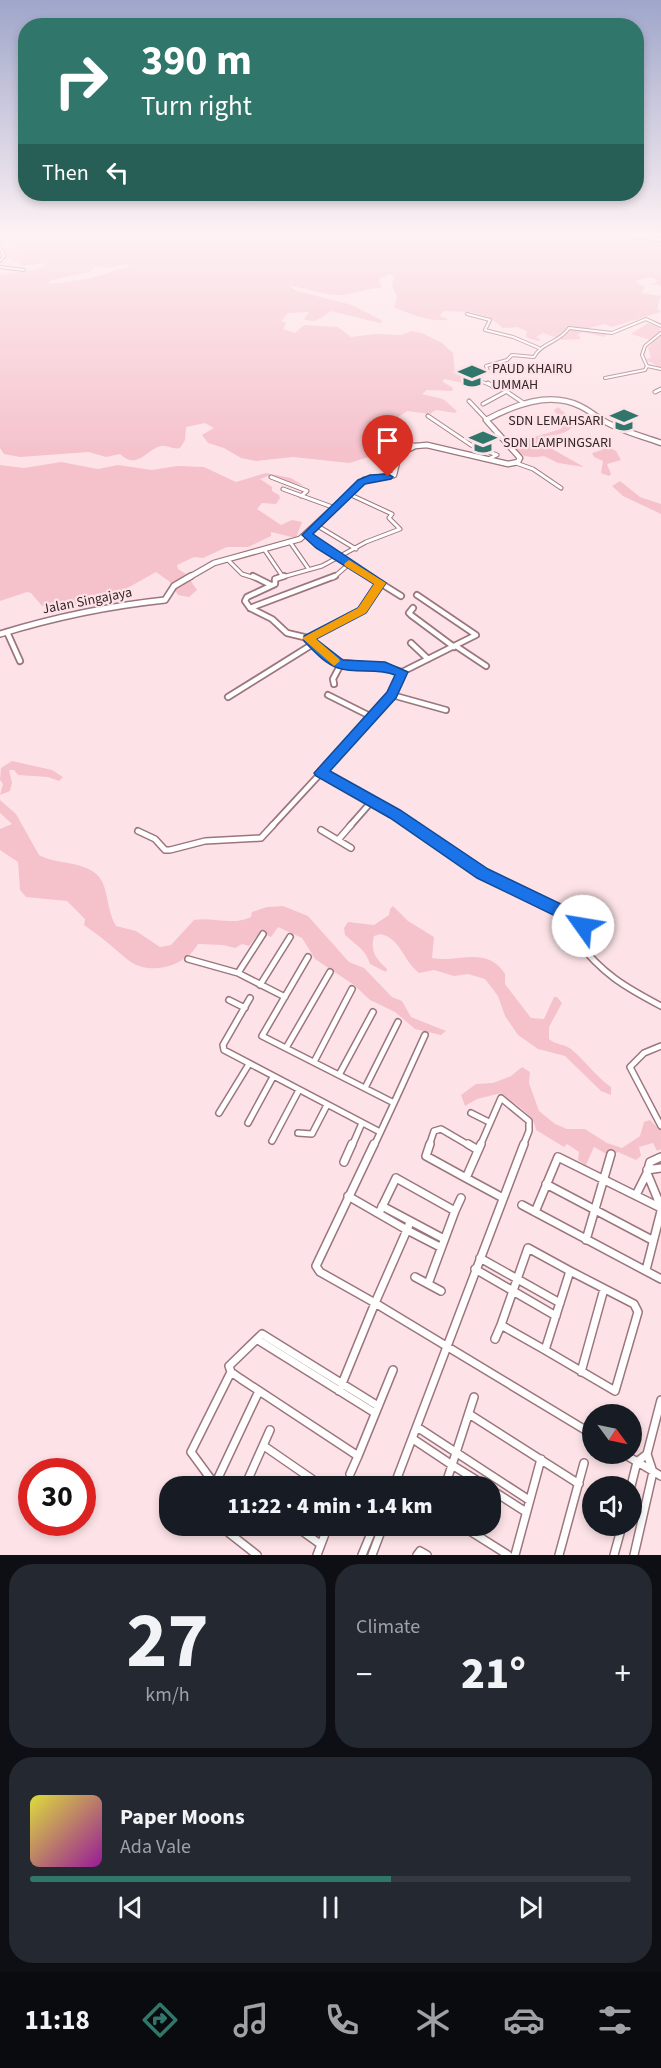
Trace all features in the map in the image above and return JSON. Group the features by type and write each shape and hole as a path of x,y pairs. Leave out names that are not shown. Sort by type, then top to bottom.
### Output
{"street":[{"path":"467,314 490,320 485,330 513,337 539,348"},
{"path":"488,370 486,366 507,360 512,355 534,357 539,348 562,339 569,328 612,333 646,319 661,326"},
{"path":"661,333 642,355 648,366 661,369"},
{"path":"605,378 645,370 648,366"},
{"path":"488,383 507,391 525,404"},
{"path":"655,392 661,389"},
{"path":"483,404 507,391"},
{"path":"486,418 546,399 572,402 605,422 661,443"},
{"path":"469,401 520,458 516,463"},
{"path":"428,416 446,425 471,445 491,450 497,455 488,459"},
{"path":"396,434 415,447 427,445 516,463 533,469 561,488"},
{"name":"Jalan Singajaya","path":"0,634 28,624 101,607 165,600 174,586 227,559 290,542 307,535 366,479 394,475 399,454 415,447"},
{"path":"272,477 307,490 301,496"},
{"path":"283,489 335,508"},
{"path":"351,495 392,514 389,518 400,527 340,559 274,580 275,583 272,585 245,599 250,608 270,618 287,633 308,638 330,659 341,664 385,667 402,672"},
{"path":"316,525 356,549"},
{"path":"307,535 340,559 401,596"},
{"path":"290,542 308,568"},
{"path":"264,549 283,577"},
{"path":"227,559 242,574 251,574 262,583 272,585"},
{"path":"250,608 314,582 323,583 339,574 349,564"},
{"path":"308,638 362,610 380,583"},
{"path":"138,831 152,837 165,850 173,851 204,841 242,842 257,839 279,820 392,695 402,672 476,634 417,595"},
{"path":"413,608 409,613 411,615 486,666"},
{"path":"7,632 20,661"},
{"path":"411,643 428,659"},
{"path":"228,697 313,644"},
{"path":"334,684 333,679 341,664"},
{"path":"328,695 372,717"},
{"path":"392,695 446,710"},
{"path":"321,773 402,818 482,874 580,921 583,926 576,940 592,960 619,984 661,1006"},
{"path":"338,840 372,801"},
{"path":"321,830 351,848"},
{"path":"238,973 263,934"},
{"path":"260,985 290,937"},
{"path":"308,957 262,1036 394,1103"},
{"path":"188,958 238,973 285,997"},
{"path":"286,1048 330,972"},
{"path":"314,1062 352,989"},
{"path":"250,998 223,1047 273,1077 380,1132"},
{"path":"229,1000 245,1008"},
{"path":"339,1075 373,1012"},
{"path":"365,1088 398,1022"},
{"path":"425,1035 316,1266 320,1272 582,1428"},
{"path":"661,1046 644,1053 630,1066 661,1126"},
{"path":"219,1113 249,1064"},
{"path":"248,1123 273,1077"},
{"path":"272,1141 299,1090"},
{"path":"398,1476 530,1123 501,1098 466,1178"},
{"path":"298,1133 312,1134 327,1105"},
{"path":"471,1113 489,1122"},
{"path":"344,1162 362,1123"},
{"path":"478,1150 441,1130 435,1131 426,1156 503,1198"},
{"path":"586,1240 611,1154"},
{"path":"535,1212 558,1157 661,1209"},
{"path":"636,1196 650,1162 661,1157"},
{"path":"647,1171 661,1168"},
{"path":"646,1270 661,1209 647,1171"},
{"path":"379,1213 396,1178 455,1211"},
{"path":"546,1184 652,1240"},
{"path":"348,1196 440,1247"},
{"path":"428,1284 440,1247 461,1198"},
{"path":"522,1205 661,1278"},
{"path":"382,1206 444,1239"},
{"path":"340,1387 411,1221"},
{"path":"495,1339 528,1248 633,1304 638,1312 615,1391 501,1325"},
{"path":"480,1258 560,1304"},
{"path":"475,1269 556,1316"},
{"path":"545,1350 570,1271"},
{"path":"415,1277 441,1291"},
{"path":"581,1372 604,1289"},
{"path":"259,1391 217,1480 213,1482 190,1452 231,1372 231,1365 258,1340 376,1410"},
{"path":"351,1474 393,1370"},
{"path":"231,1372 358,1456"},
{"path":"448,1476 474,1397"},
{"path":"642,1458 647,1454 661,1400"},
{"path":"469,1414 579,1484"},
{"path":"417,1427 530,1500"},
{"path":"250,1476 270,1430"},
{"path":"413,1439 470,1476"},
{"path":"264,1446 308,1476"},
{"path":"634,1555 657,1474 647,1454"},
{"path":"515,1555 542,1459"},
{"path":"559,1555 584,1464"},
{"path":"642,1464 657,1474"},
{"path":"501,1496 526,1512"},
{"path":"232,1536 251,1553"},
{"path":"308,1536 320,1545"},
{"path":"317,1555 324,1536"},
{"path":"362,1555 370,1536"},
{"path":"372,1555 378,1536"},
{"path":"478,1536 508,1555"},
{"path":"614,1555 619,1536"},
{"path":"417,1555 420,1551 427,1555"}],"shaded area":[{"path":"0,306 353,306 383,321 380,323 330,311 321,318 311,321 304,319 309,312 288,313 281,321 286,323 283,329 295,333 304,325 338,327 351,337 375,334 401,335 412,331 422,333 442,343 453,353 455,373 466,379 463,383 444,379 443,382 453,388 452,391 427,390 422,394 443,399 457,411 455,413 436,410 430,414 407,411 398,417 400,422 383,429 386,434 382,437 389,441 386,443 389,447 381,448 382,453 349,463 293,457 256,461 241,458 224,448 208,443 202,435 214,428 205,423 186,427 185,440 180,448 161,446 137,460 126,459 120,454 106,457 89,452 20,457 4,454 0,448"},
{"path":"658,306 657,308 661,312 612,327 604,324 589,328 593,331 607,333 604,337 582,332 578,335 581,339 563,340 543,333 536,337 541,340 537,341 526,337 527,331 517,327 503,328 489,317 471,312 444,311 439,316 449,319 436,320 413,315 394,307"},
{"path":"648,323 661,330 661,368 646,360 651,357 648,348 654,341 631,334"},
{"path":"558,407 569,417 573,426 565,432 538,441 584,467 558,463 544,456 527,456 511,447 511,444 561,429 564,425 554,410"},
{"path":"604,445 616,451 621,460 607,464 611,474 609,476 601,473 603,461 594,457 592,453 602,450"},
{"path":"61,462 98,469 118,465 152,470 177,466 204,467 236,482 266,473 291,478 304,486 268,476 260,479 272,487 272,491 280,498 276,504 262,503 257,509 281,525 292,520 302,522 296,538 271,532 271,536 248,547 227,547 203,558 194,557 177,565 197,590 189,597 178,595 170,582 156,572 117,594 78,606 65,601 42,606 31,593 27,592 0,601 0,465 24,468"},
{"path":"620,481 640,497 661,504 661,514 623,496 612,486"},
{"path":"12,761 52,770 63,777 59,781 48,777 18,775 14,770 9,770 12,783 10,791 0,795 3,784 0,780 1,768"},
{"path":"0,800 16,814 39,855 84,867 99,877 116,926 136,931 160,947 171,945 194,920 244,920 251,917 252,912 267,907 283,906 308,916 349,962 364,968 392,997 402,1001 411,1017 446,1031 441,1035 415,1029 395,1012 370,1000 354,985 315,959 302,938 278,927 271,937 260,932 249,946 242,944 235,948 198,944 185,958 167,967 147,968 137,965 84,925 85,919 67,901 26,897 20,890 18,862 0,850 0,829 12,824 0,813"},
{"path":"393,906 408,921 434,937 432,958 472,957 490,960 498,965 505,974 505,984 531,1018 544,1019 554,997 557,997 562,1003 549,1027 549,1039 569,1047 611,1087 611,1095 601,1091 565,1056 538,1049 518,1035 505,1016 498,996 485,979 468,974 454,976 434,970 419,973 409,963 398,945 381,934 374,936 373,951 387,969 386,972 370,964 363,951 345,935 344,928 348,922 374,925 389,915"},
{"path":"522,1067 530,1072 529,1083 539,1111 555,1124 567,1129 585,1129 607,1143 622,1148 640,1136 644,1122 650,1120 661,1131 661,1149 657,1151 653,1143 639,1147 641,1156 636,1160 618,1152 610,1156 594,1147 586,1165 578,1160 579,1152 567,1144 564,1147 536,1130 532,1119 501,1093 477,1099 465,1106 461,1095 476,1084 493,1083 511,1076"}],"slow traffic":[{"path":"334,661 308,638 362,610 371,593 380,583 349,564"}],"place":[{"name":"PAUD KHAIRU UMMAH","path":"472,376"},
{"name":"SDN LEMAHSARI","path":"624,420"},
{"name":"SDN LAMPINGSARI","path":"483,442"}],"route":[{"path":"388,477 366,479 307,535 319,546 380,583 371,593 362,610 308,638 334,662 385,667 402,672 392,695 321,773 395,814 482,874 582,922 583,926"}]}
